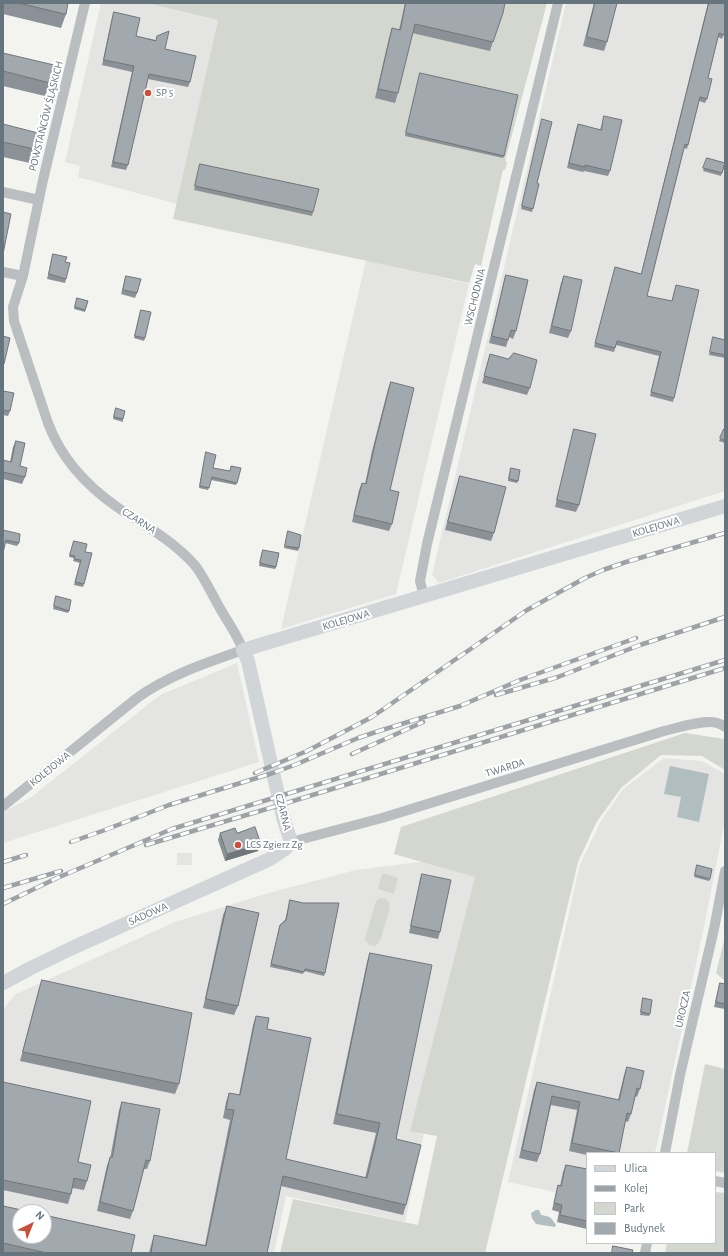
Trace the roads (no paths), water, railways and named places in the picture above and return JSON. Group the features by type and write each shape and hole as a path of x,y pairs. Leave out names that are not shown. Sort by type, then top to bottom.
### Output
{"street":[{"name":"POWSTAŃCÓW ŚLĄSKICH","path":"39,200 86,3"},
{"name":"WSCHODNIA","path":"424,596 420,581 427,544 558,3"},
{"path":"3,192 39,200"},
{"name":"CZARNA","path":"39,200 23,276 13,307 14,321 52,434 64,456 88,482 117,507 166,538 190,560 197,568 239,639 248,662 283,817 291,842"},
{"path":"3,272 23,276"},
{"name":"KOLEJOWA","path":"3,806 136,698 152,687 192,668 243,650 725,506"},
{"name":"TWARDA","path":"291,842 382,818 664,731 710,722 716,722 724,725"},
{"name":"SADOWA","path":"3,983 70,949 270,859 285,849 291,842"},
{"name":"UROCZA","path":"665,1152 680,1075 714,929 725,871"}],"railway":[{"path":"255,773 307,751 372,717 527,610 585,578 626,562 725,533"},
{"path":"496,695 558,677 640,645 725,617"},
{"path":"71,842 169,805 273,773 358,738 460,706 520,680 636,638"},
{"path":"3,904 57,878 172,829 725,660"},
{"path":"146,845 725,668"},
{"path":"352,754 423,722"},
{"path":"3,862 26,855"},
{"path":"3,888 61,871"}],"place":[{"name":"SP 5","path":"148,93"},
{"name":"LCS Zgierz Zg","path":"238,845"}]}
